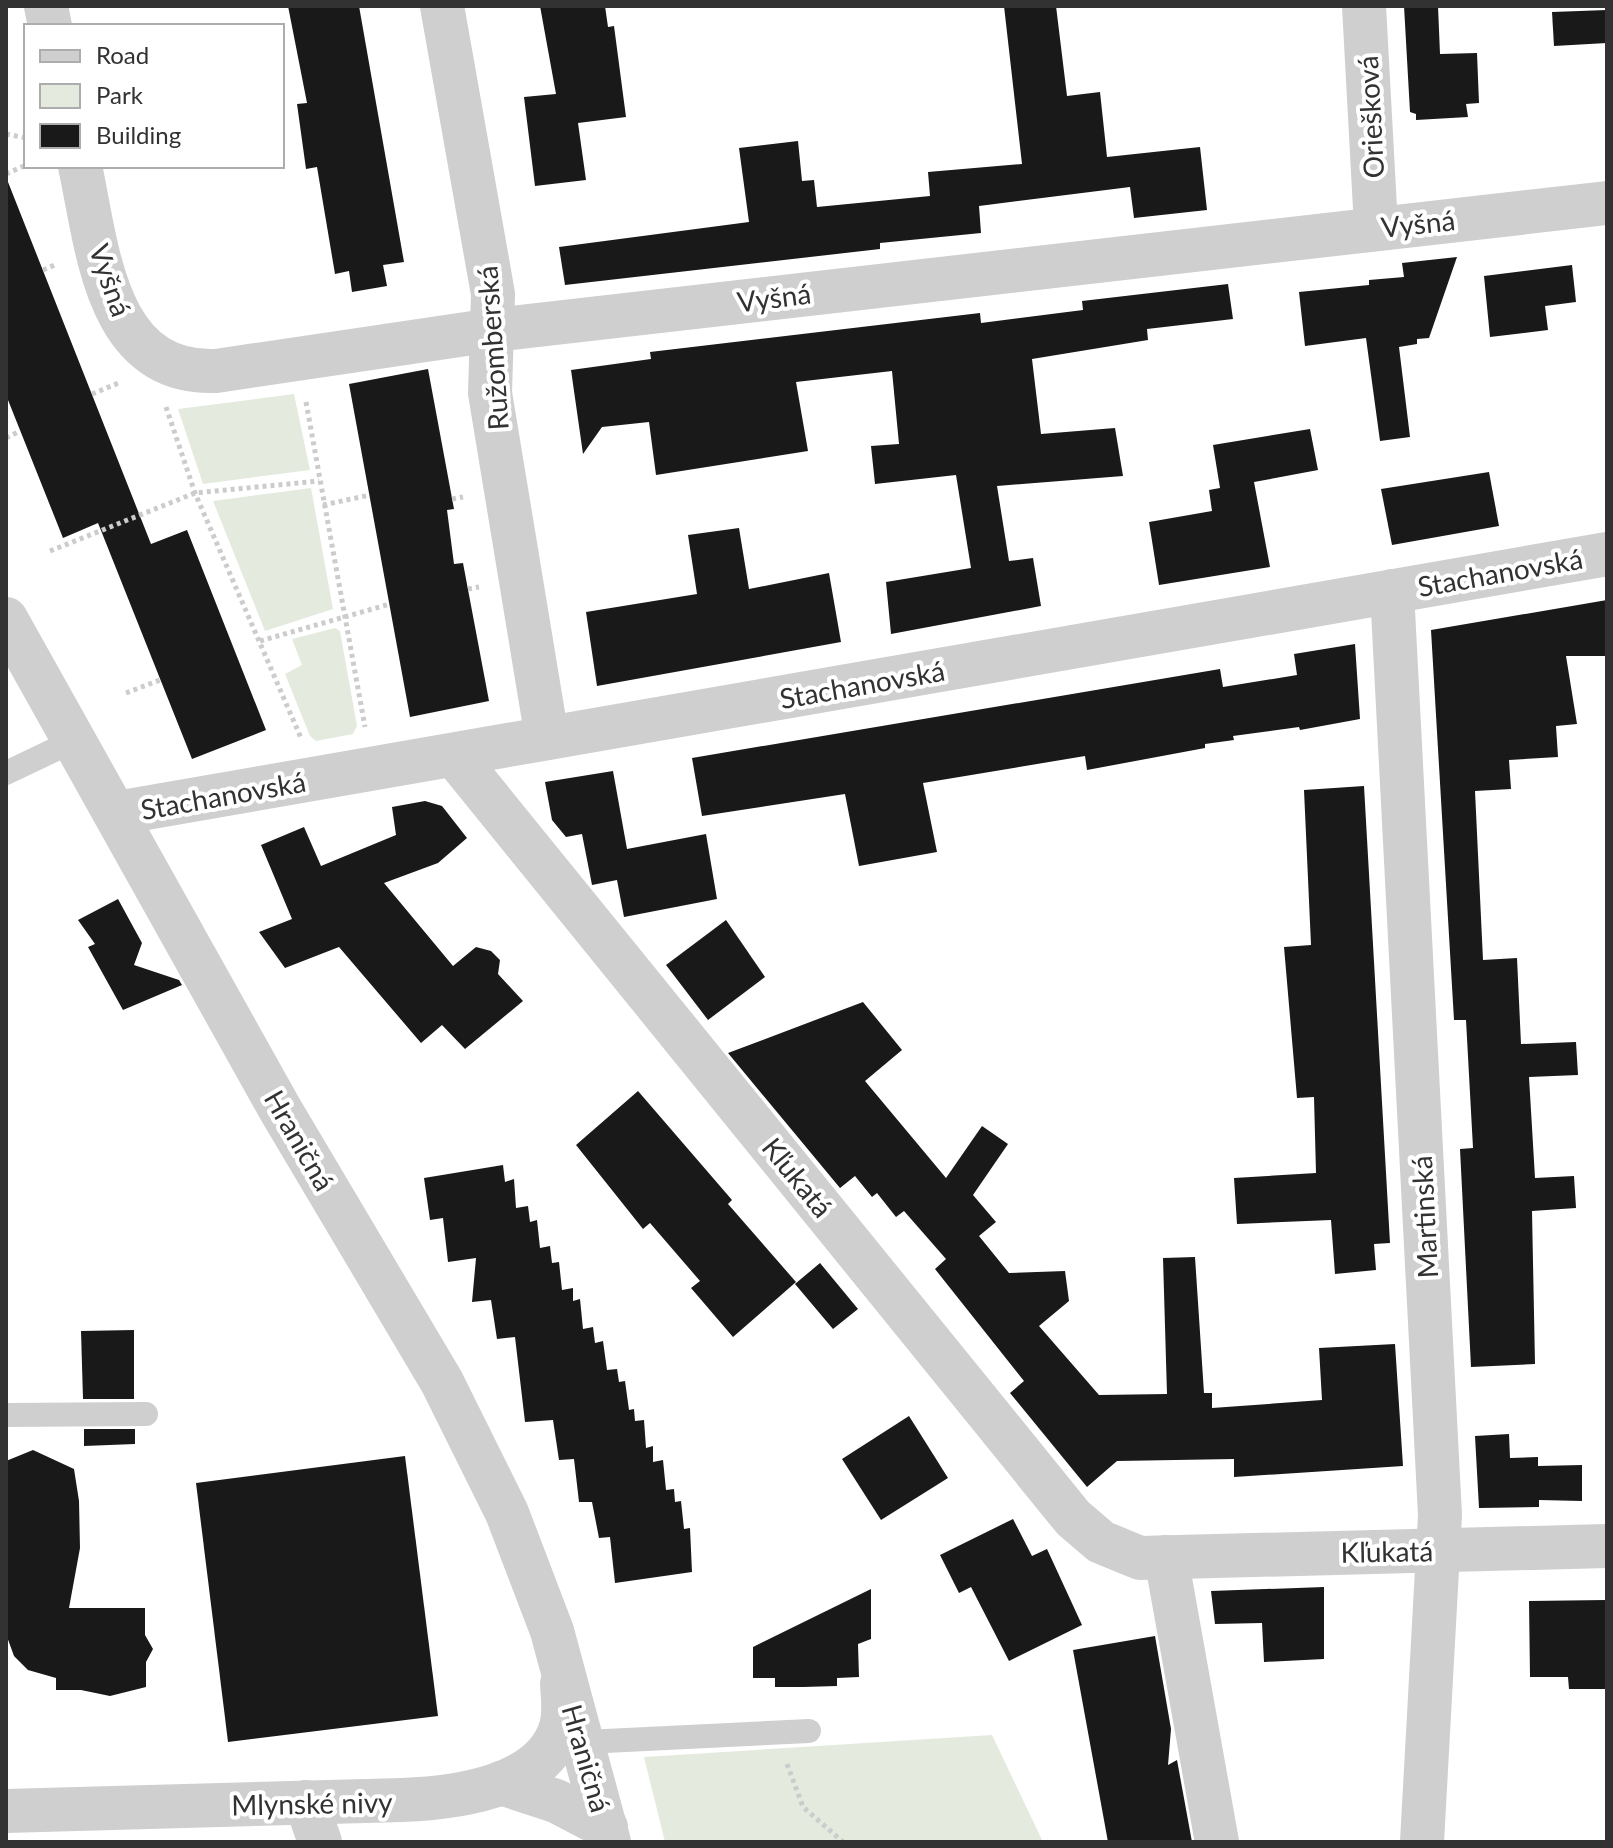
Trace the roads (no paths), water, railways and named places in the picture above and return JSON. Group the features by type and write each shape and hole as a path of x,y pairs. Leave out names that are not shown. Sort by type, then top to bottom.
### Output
{"street":[{"name":"Ružomberská","path":"442,6 493,294 490,393 547,738"},
{"name":"Oriešková","path":"1364,6 1376,227"},
{"name":"Vyšná","path":"80,168 109,290 120,316 149,355 190,372 216,371 493,330 1607,203"},
{"name":"Stachanovská","path":"117,813 1607,554"},
{"name":"Martinská","path":"1392,591 1440,1550 1422,1842"},
{"name":"Hraničná","path":"6,619 280,1109 442,1382 528,1563 585,1742 608,1834"},
{"name":"Kľukatá","path":"454,755 1073,1518 1101,1542 1121,1553 1140,1558 1607,1546"},
{"path":"1166,1557 1217,1842"},
{"name":"Hraničná","path":"501,1783 531,1766 561,1730 562,1675"},
{"path":"501,1783 556,1801 608,1834"},
{"name":"Mlynské nivy","path":"6,1811 313,1822 447,1798 501,1783"}],"lane":[{"path":"6,773 75,740"},
{"path":"6,1415 146,1414"},
{"path":"585,1742 809,1731"}]}
